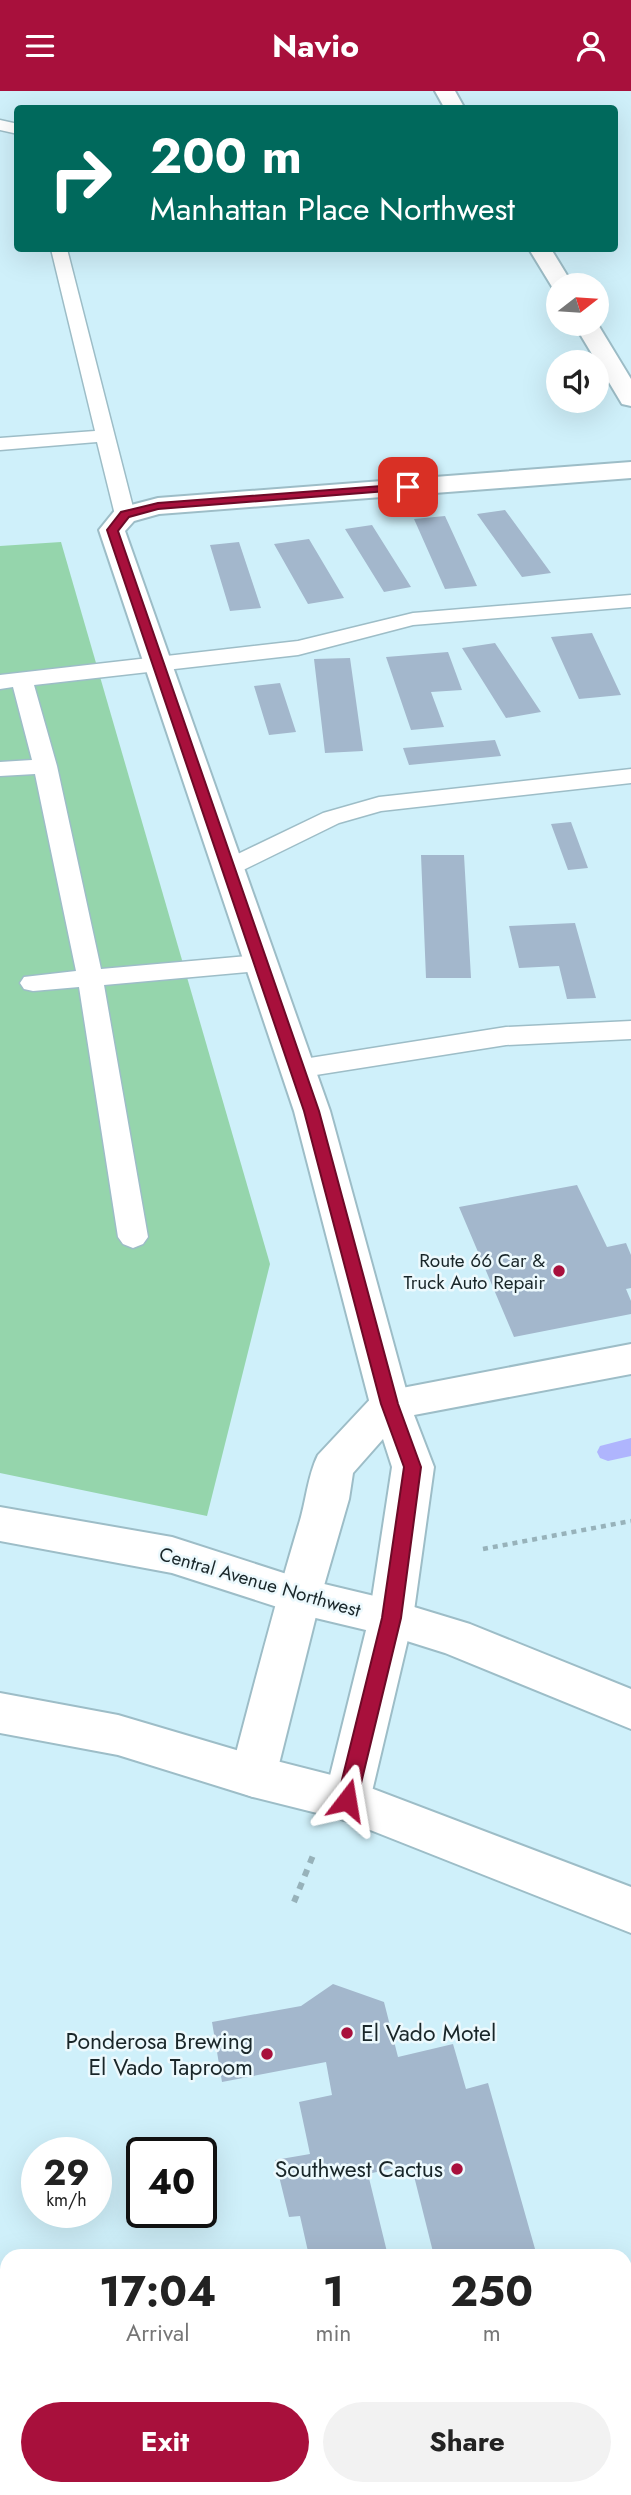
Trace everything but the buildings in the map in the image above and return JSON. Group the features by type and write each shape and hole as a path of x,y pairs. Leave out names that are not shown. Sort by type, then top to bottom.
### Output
{"street":[{"path":"542,252 555,273"},
{"path":"593,336 631,399"},
{"path":"347,1800 391,1618 413,1467 390,1404 298,1069 112,530 125,515 158,506 631,470"},
{"path":"253,1776 299,1596 328,1499 333,1468 390,1404 631,1359"},
{"name":"Central Avenue Northwest","path":"0,1524 92,1538 172,1555 299,1596 391,1618 454,1637 631,1709"},
{"path":"0,1713 118,1735 253,1776 347,1800 631,1910"}],"lane":[{"path":"60,252 125,515"},
{"path":"0,444 106,436"},
{"path":"133,1237 90,976 44,766 11,681 298,648 413,619 631,601"},
{"path":"0,769 44,766"},
{"path":"228,868 331,818 379,804 631,776"},
{"path":"33,983 260,963"},
{"path":"298,1069 506,1036 631,1030"}],"path":[{"path":"483,1549 631,1521"},
{"path":"294,1902 314,1853"}],"green space":[{"path":"61,542 270,1264 207,1516 0,1473 0,546"}],"waterway":[{"path":"608,1452 631,1447"}],"place":[{"name":"Route 66 Car & Truck Auto Repair","path":"559,1271"},
{"name":"El Vado Motel","path":"347,2033"},
{"name":"Ponderosa Brewing El Vado Taproom","path":"267,2054"},
{"name":"Southwest Cactus","path":"457,2169"}],"route":[{"path":"347,1800 391,1618 404,1513 413,1467 390,1404 312,1111 112,530 125,515 158,506 408,487"}]}
